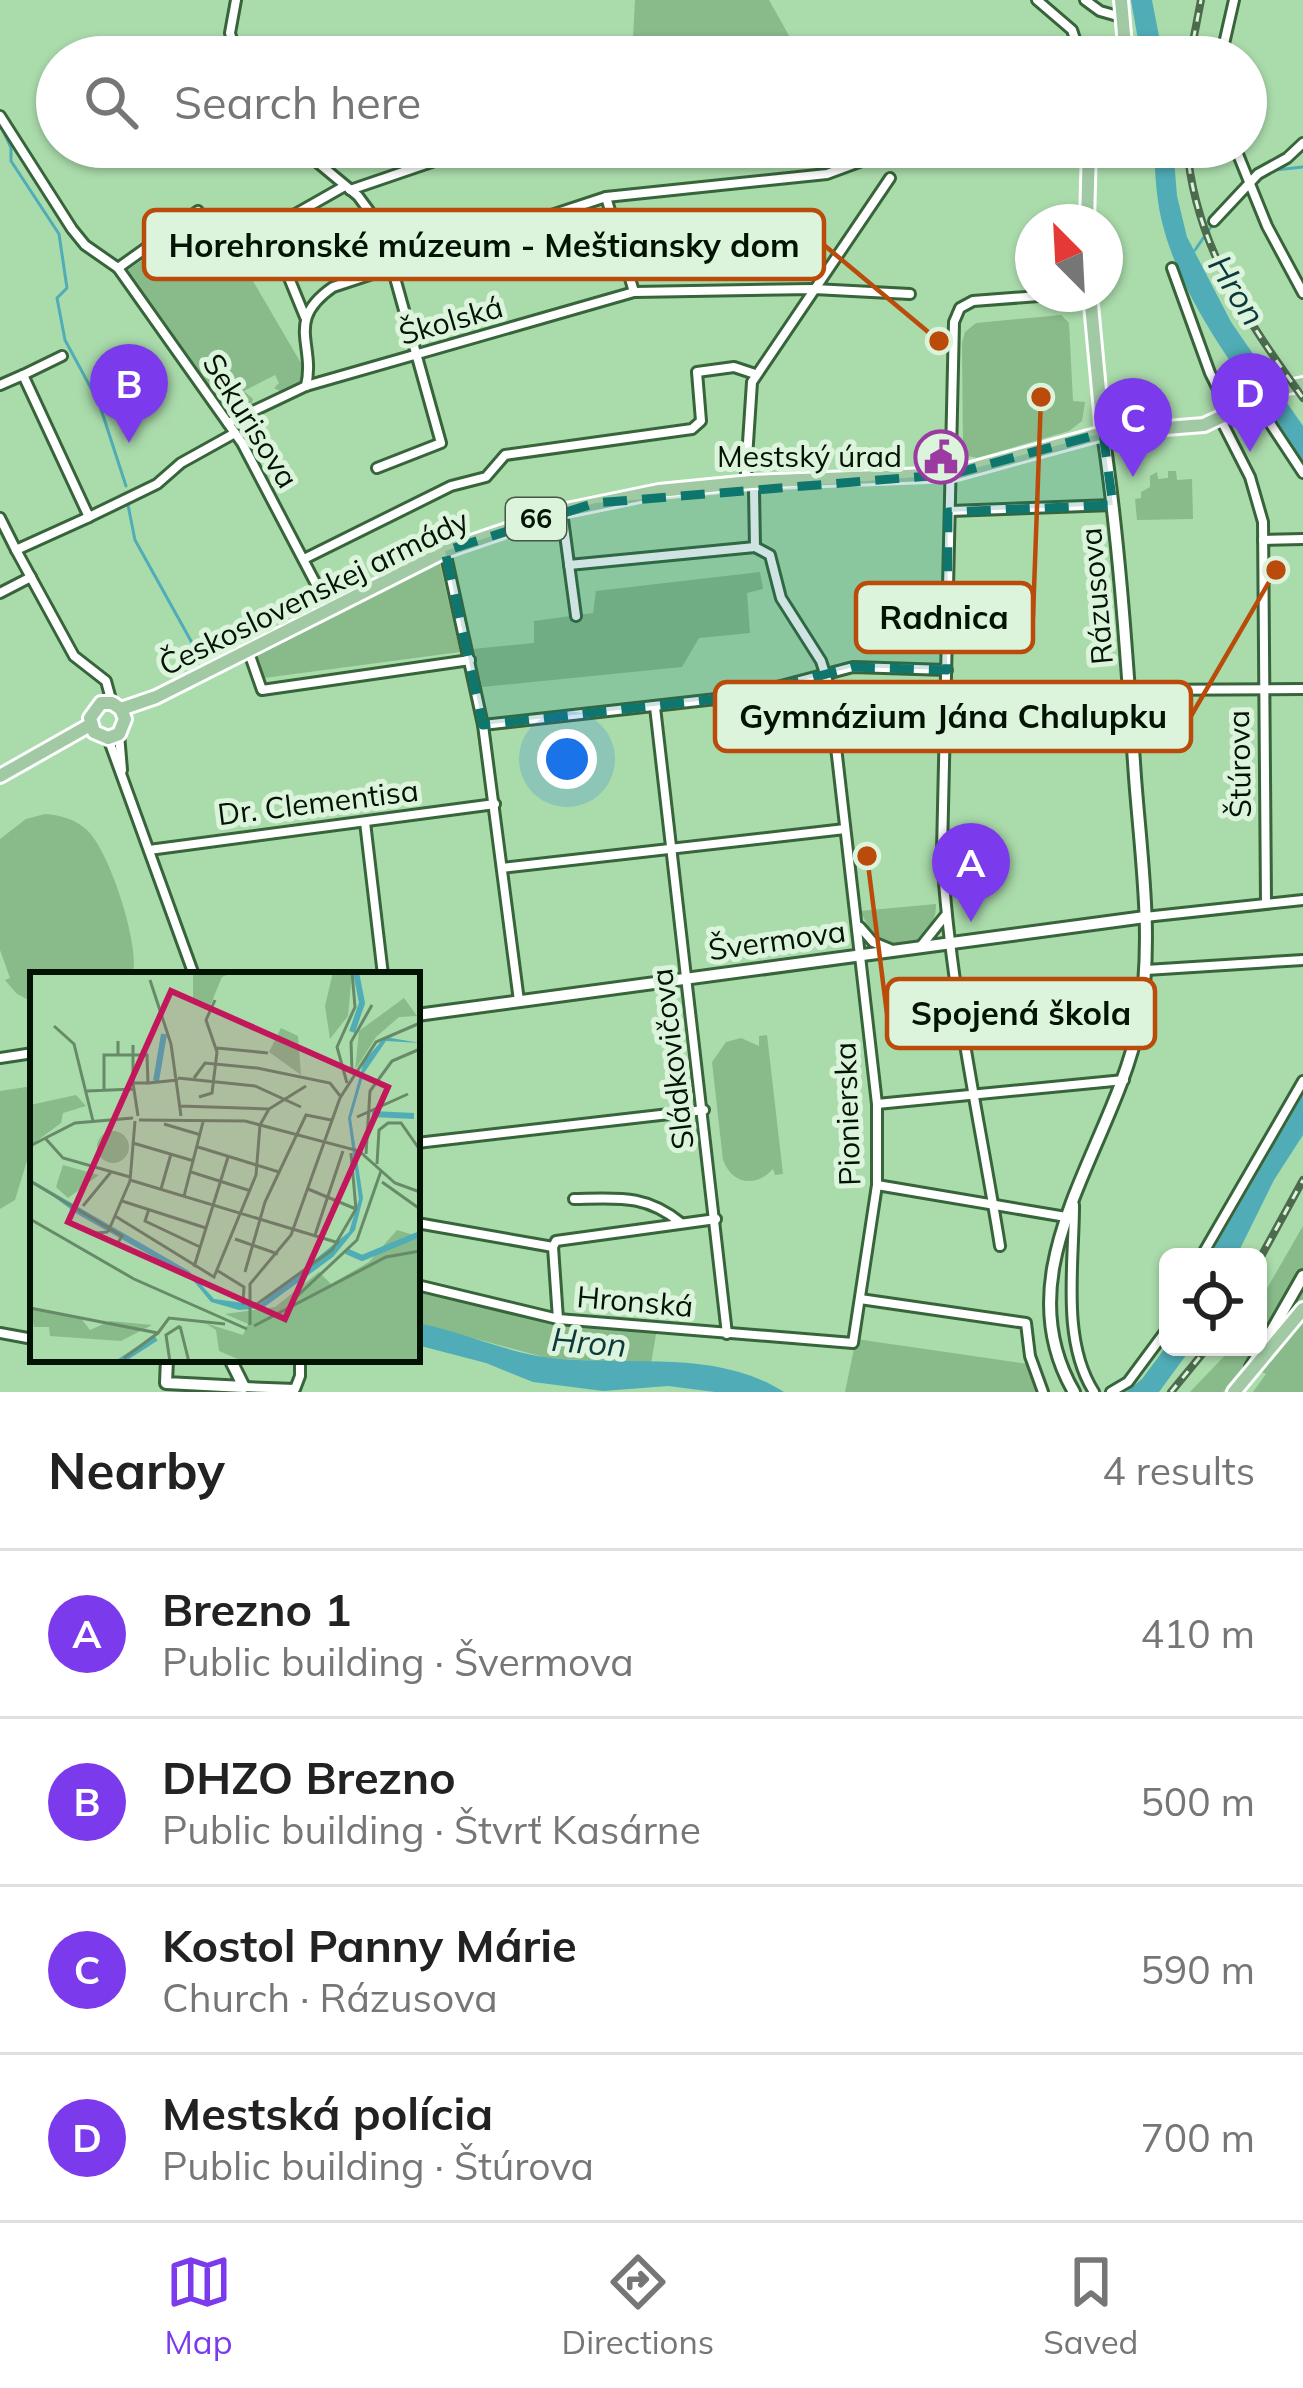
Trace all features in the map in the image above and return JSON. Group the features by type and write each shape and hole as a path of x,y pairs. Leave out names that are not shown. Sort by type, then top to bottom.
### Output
{"main road":[{"path":"1120,0 1124,36"},
{"path":"1086,168 1087,204"},
{"path":"1092,312 1103,433 1193,427 1303,384"},
{"name":"66","path":"953,474 1103,433"},
{"name":"Československej armády","path":"104,733 92,711 156,697 445,551 562,511 659,491 751,482 953,474"},
{"path":"0,776 104,733 116,708"},
{"path":"1234,1392 1303,1309"}],"street":[{"path":"231,36 236,0"},
{"path":"1036,0 1074,36"},
{"path":"1085,0 1100,11 1123,17"},
{"path":"1226,36 1234,0"},
{"name":"Sekurisova","path":"0,116 72,230 118,268 235,433 328,608"},
{"path":"1214,221 1250,181 1303,143"},
{"path":"323,168 366,204 392,266 441,443 377,468"},
{"path":"306,386 310,369 303,345 305,318 269,230 346,188 409,168"},
{"path":"305,318 333,287 606,197 827,174 843,168"},
{"path":"1244,168 1303,293"},
{"path":"755,547 751,482 746,473 755,374 890,178"},
{"path":"606,197 634,292"},
{"path":"118,268 198,211"},
{"name":"Štúrova","path":"1172,268 1255,489 1263,540 1266,903"},
{"name":"Školská","path":"228,423 306,386 634,292 910,294"},
{"path":"1000,1246 946,914 941,812 957,312 973,301 1015,298"},
{"path":"0,386 62,356"},
{"path":"304,559 451,486 486,477 505,455 692,429 701,421 697,372 734,367 755,374"},
{"path":"23,375 88,517"},
{"path":"1264,414 1303,473"},
{"path":"16,550 158,484 181,464 235,433"},
{"name":"Rázusova","path":"1072,1388 1054,1342 1048,1298 1051,1264 1124,1080 1146,970 1129,690 1103,433"},
{"path":"950,512 1113,505"},
{"path":"562,511 576,616"},
{"path":"0,518 74,656 106,683 116,708"},
{"path":"1263,540 1303,539"},
{"path":"569,566 755,547 770,555 781,598 826,674"},
{"path":"445,551 484,725 519,1000"},
{"path":"0,592 32,577"},
{"path":"247,649 262,690 470,660"},
{"path":"484,725 743,696 863,666 947,670"},
{"name":"Pionierska","path":"826,674 877,1104 878,1185 853,1343"},
{"path":"1129,690 1303,689"},
{"name":"Sládkovičova","path":"655,707 728,1334"},
{"path":"104,733 193,972"},
{"name":"Dr. Clementisa","path":"148,850 495,804"},
{"path":"364,822 383,972"},
{"path":"502,868 845,829"},
{"path":"1145,917 1303,900"},
{"path":"920,946 946,914"},
{"path":"856,917 873,942 890,950"},
{"name":"Švermova","path":"420,1015 1145,917"},
{"path":"1146,970 1303,960"},
{"path":"0,1058 30,1053"},
{"path":"877,1104 1124,1080"},
{"path":"1207,1248 1303,1081"},
{"path":"420,1143 704,1111"},
{"path":"878,1185 1066,1217"},
{"path":"574,1199 628,1198 660,1205 682,1224"},
{"name":"Rázusova","path":"1074,1202 1073,1322 1091,1391"},
{"path":"558,1319 556,1241 716,1219"},
{"path":"420,1224 553,1247"},
{"path":"1248,1373 1303,1276"},
{"name":"Hronská","path":"420,1286 558,1319 853,1343"},
{"path":"860,1299 1025,1323 1043,1392"},
{"path":"0,1334 30,1339"},
{"path":"1111,1392 1128,1382 1159,1340"},
{"path":"167,1362 166,1383 295,1389 300,1362"},
{"path":"231,1362 244,1388"}],"highlighted area":[{"path":"1103,433 1113,505 948,512 947,670 853,667 743,696 483,725 445,551 595,503 953,474"}],"green space":[{"path":"635,0 769,0 789,36 633,36"},
{"path":"212,211 305,370 301,383 282,392 274,388 279,383 275,375 244,391 253,399 251,406 225,417 125,272"},
{"path":"1061,315 1069,323 1073,401 1085,402 1082,421 1069,431 977,458 968,456 963,449 965,332 976,323"},
{"path":"1168,471 1176,471 1177,480 1192,479 1193,519 1137,520 1135,499 1150,487 1150,476 1157,472 1158,479 1168,478"},
{"path":"439,560 460,652 264,678 255,651"},
{"path":"760,572 763,589 747,593 750,633 699,638 682,667 482,687 473,649 534,643 534,621 593,613 596,591"},
{"path":"45,814 63,817 79,824 97,842 121,900 132,943 133,972 30,972 30,1001 5,980 10,978 0,950 0,839 26,819"},
{"path":"936,904 927,932 904,945 882,943 874,937 860,911"},
{"path":"767,1035 783,1174 775,1175 773,1169 759,1179 745,1181 732,1174 723,1160 712,1062 726,1042 741,1038 759,1046 759,1036"},
{"path":"30,1086 30,1151 15,1200 0,1209 0,1091"},
{"path":"1303,1226 1303,1392 1253,1392 1266,1374 1247,1365 1223,1392 1190,1392 1224,1356 1267,1356 1267,1288"},
{"path":"420,1286 558,1319 657,1328 651,1364 547,1358 420,1324"},
{"path":"856,1339 1028,1364 1042,1392 845,1392"}],"water":[{"path":"1131,0 1152,0 1159,36 1137,36"},
{"path":"1155,168 1175,168 1187,237 1231,322 1303,426 1303,464 1222,348 1186,287 1172,255"},
{"path":"1303,1095 1303,1135 1240,1248 1214,1248"},
{"path":"420,1324 551,1358 729,1369 784,1392 668,1386 603,1391 533,1382 486,1363 420,1346"},
{"path":"1159,1356 1185,1356 1159,1392 1126,1392"}],"waterway":[{"path":"0,124 11,148 11,161 59,234 67,288 57,298 65,340 99,403 126,486"},
{"path":"1275,170 1303,167"},
{"path":"1195,250 1213,224"},
{"path":"128,505 135,540 196,650"}],"railway":[{"path":"1194,36 1201,0"},
{"path":"1190,168 1201,217 1227,280 1303,398"},
{"path":"1266,1248 1303,1180"},
{"path":"1171,1392 1201,1356"}],"place":[{"name":"Horehronské múzeum - Meštiansky dom","path":"939,341"},
{"name":"Radnica","path":"1041,397"},
{"name":"DHZO Brezno","path":"129,443"},
{"name":"Mestská polícia","path":"1250,452"},
{"name":"Mestský úrad","path":"941,457"},
{"name":"Kostol Panny Márie","path":"1133,477"},
{"name":"Gymnázium Jána Chalupku","path":"1276,570"},
{"name":"Spojená škola","path":"867,856"},
{"name":"Brezno 1","path":"971,922"}],"water label":[{"name":"Hron","path":"1237,290"},
{"name":"Hron","path":"589,1342"}]}
